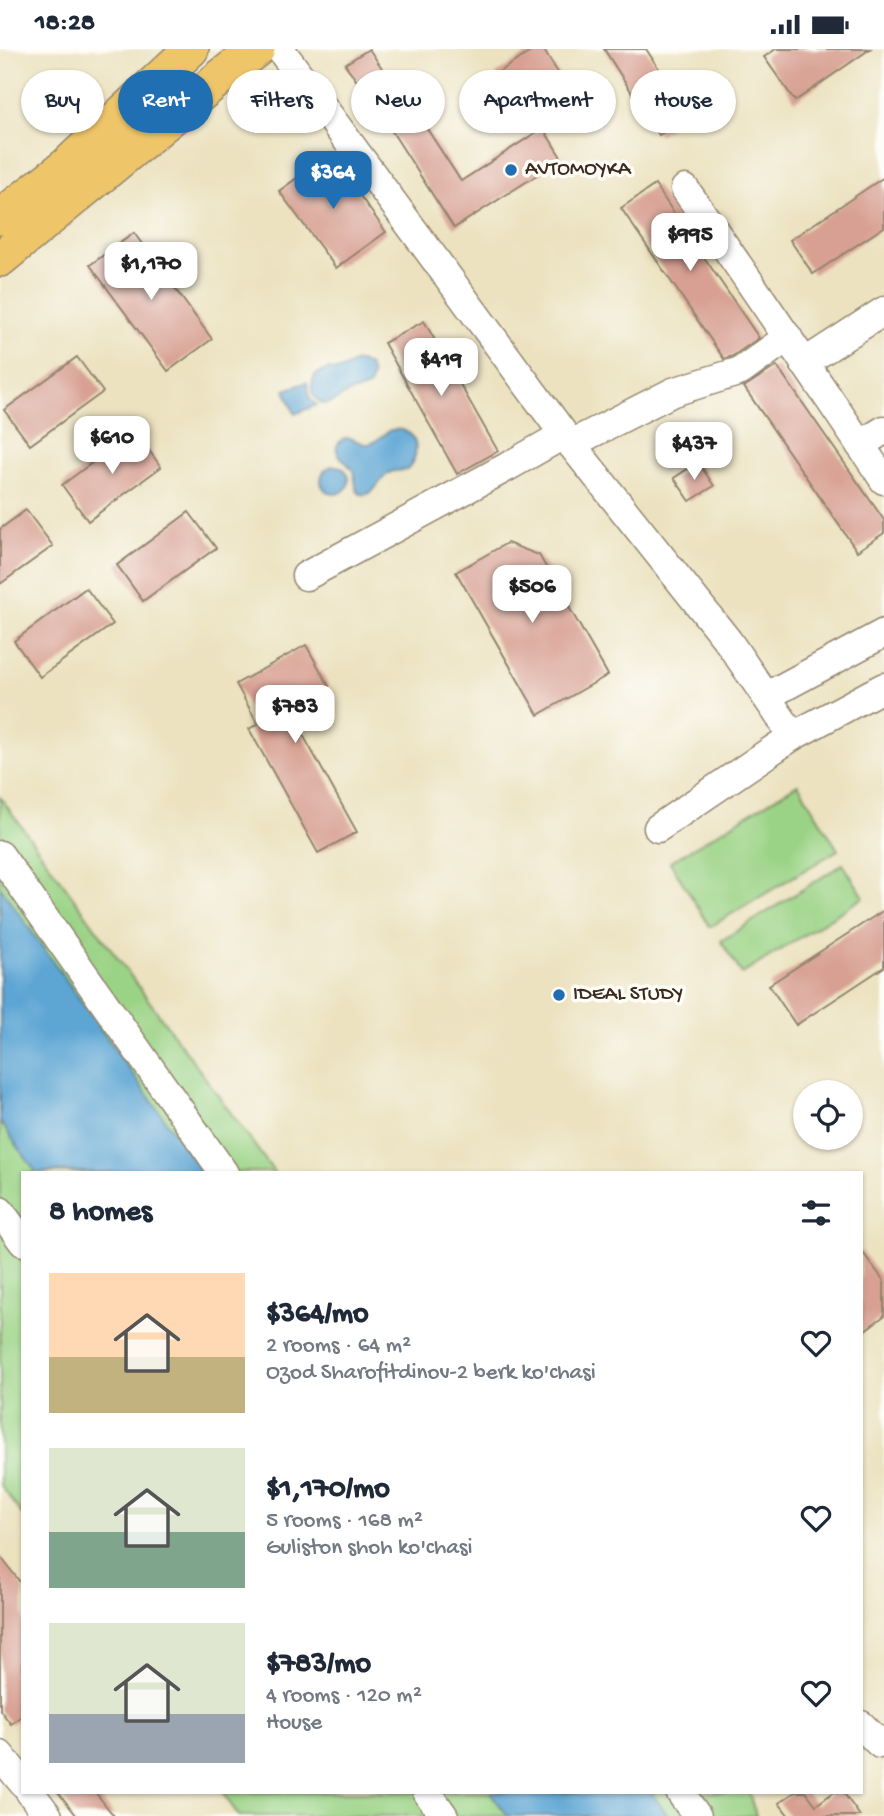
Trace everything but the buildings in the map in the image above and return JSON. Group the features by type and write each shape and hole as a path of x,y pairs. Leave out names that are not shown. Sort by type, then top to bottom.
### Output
{"main road":[{"path":"0,259 257,49"},
{"path":"0,217 67,165 175,54"}],"street":[{"path":"279,49 567,439 728,641 793,736"},
{"path":"685,189 884,480"},
{"path":"804,363 884,310"},
{"path":"306,576 507,467 673,393 741,371 788,337"},
{"path":"860,446 884,430"},
{"path":"766,696 884,633"},
{"path":"658,828 793,736 884,687"},
{"path":"0,855 223,1171"},
{"path":"0,1211 21,1239"},
{"path":"863,1727 880,1744 884,1742"},
{"path":"0,1755 21,1781"},
{"path":"32,1794 48,1816"},
{"path":"428,1794 444,1816"},
{"path":"681,1794 697,1816"}],"green space":[{"path":"798,784 838,850 710,927 670,862"},
{"path":"0,797 273,1171 21,1171 21,1513 0,1484"},
{"path":"843,864 864,897 742,974 721,941"},
{"path":"223,1794 750,1794 756,1816 239,1816"}],"water":[{"path":"356,362 369,366 372,375 370,386 328,404 323,404 316,398 312,388 315,375 328,369 339,370"},
{"path":"307,382 310,399 317,405 295,414 285,390"},
{"path":"390,430 402,430 412,437 416,448 414,460 407,470 387,474 371,492 359,493 353,471 338,453 338,444 348,438 370,444"},
{"path":"335,466 345,470 349,480 345,490 335,494 325,490 321,480 325,470"},
{"path":"0,887 201,1171 35,1171 0,1122"},
{"path":"492,1794 652,1794 668,1816 508,1816"}],"place":[{"name":"AVTOMOYKA","path":"511,170"},
{"name":"IDEAL STUDY","path":"559,995"}]}
